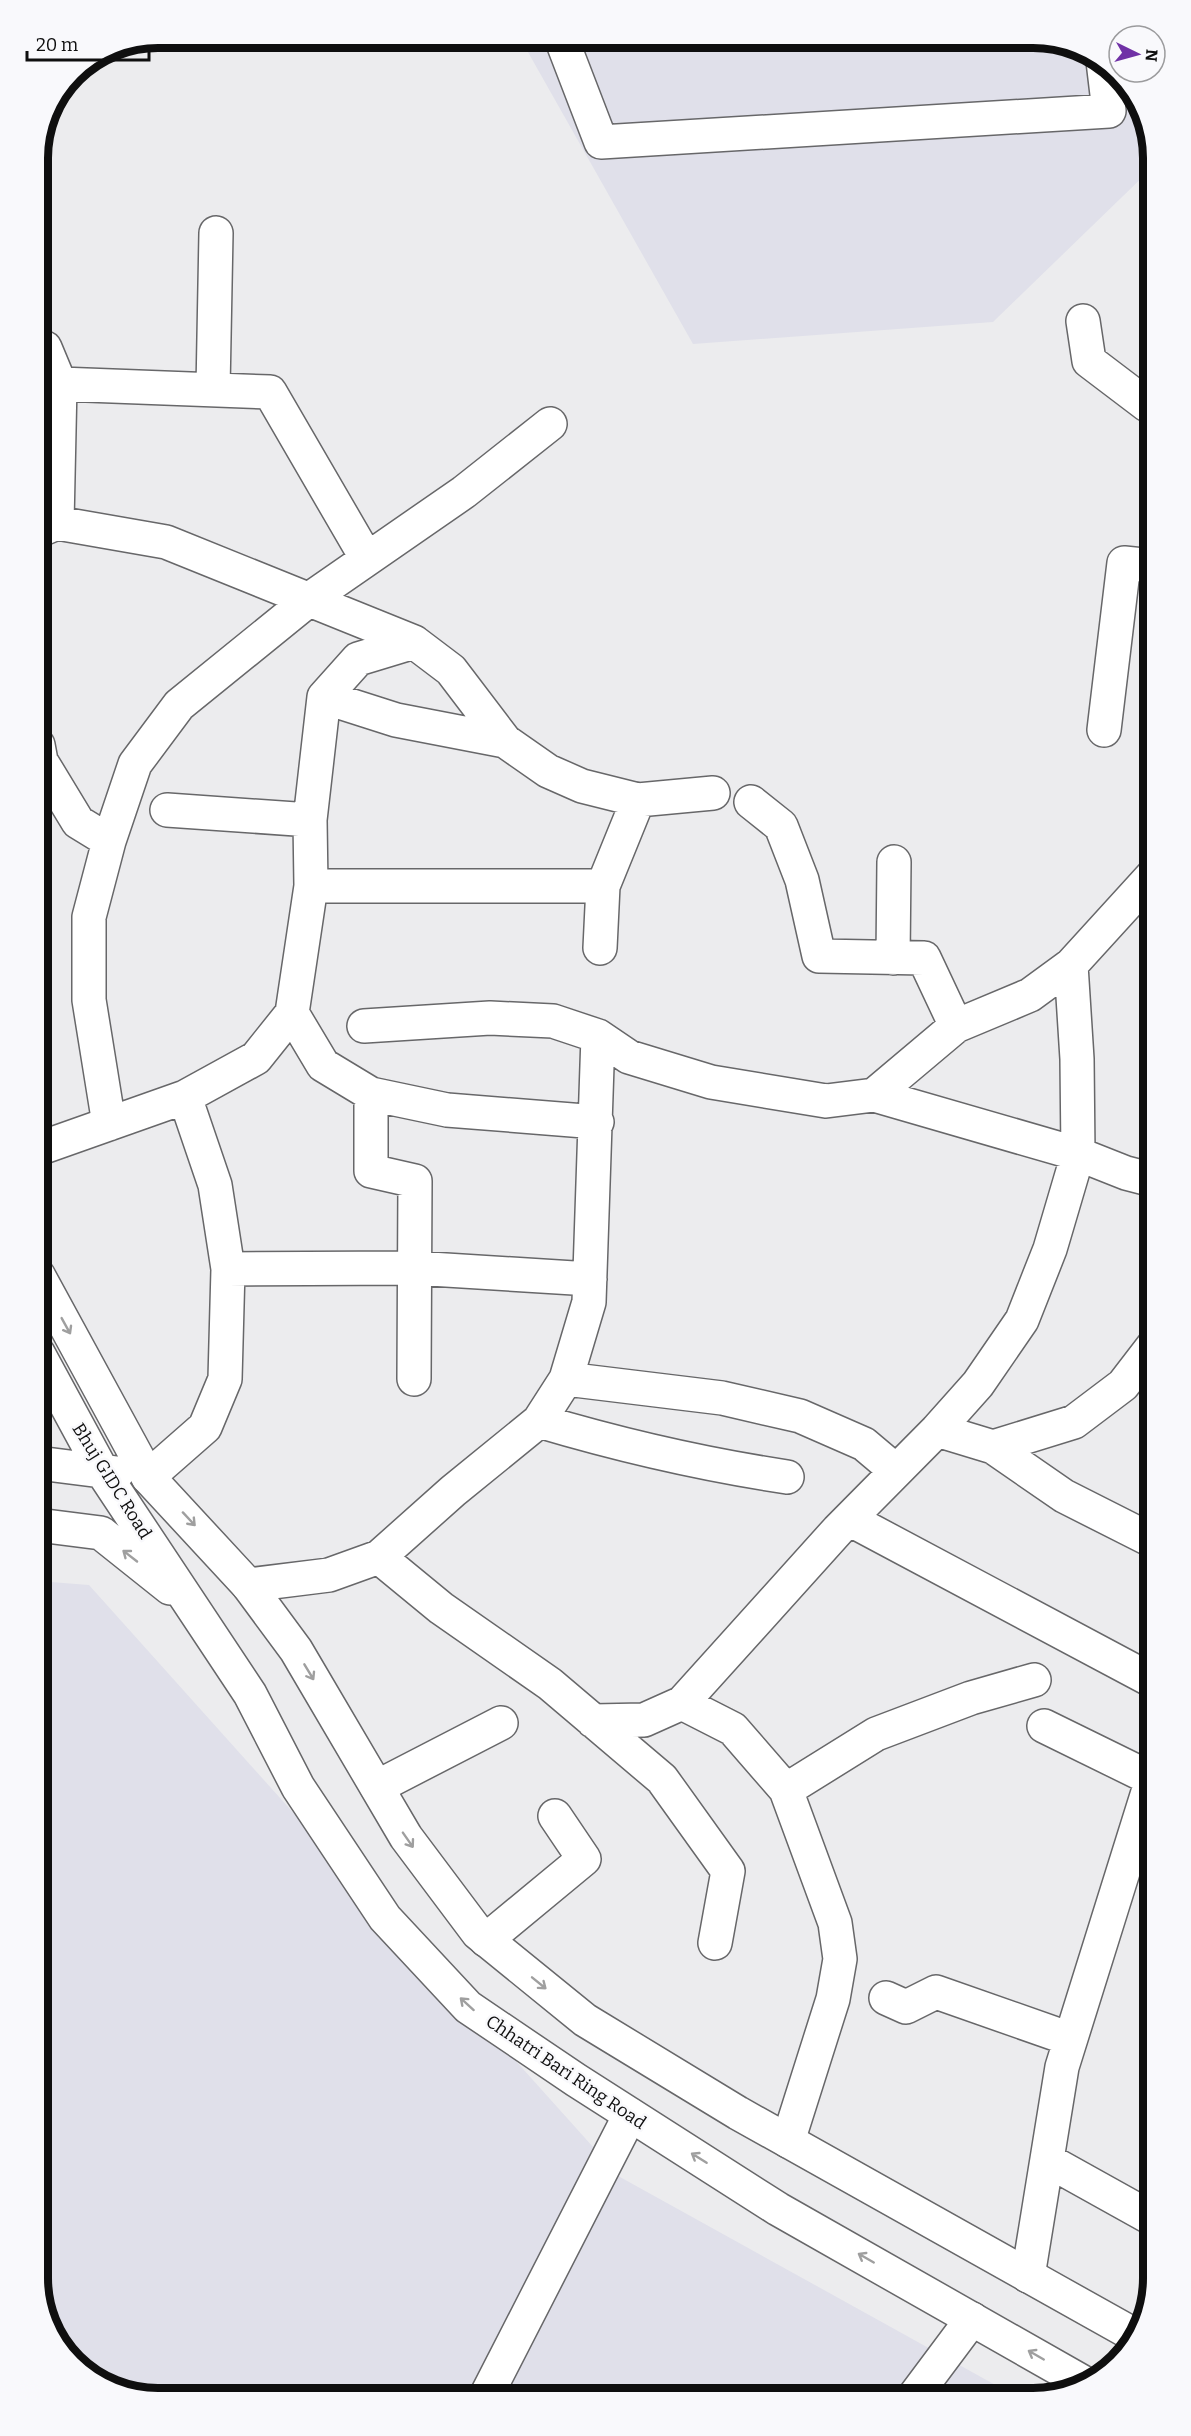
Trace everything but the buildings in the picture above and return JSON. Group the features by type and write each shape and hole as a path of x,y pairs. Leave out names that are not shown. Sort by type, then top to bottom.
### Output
{"street":[{"path":"565,48 601,142 1108,111 1104,74"},
{"path":"213,389 216,233"},
{"path":"1083,321 1089,361 1143,402"},
{"path":"48,355 60,384 48,527 166,542 311,598 414,642 451,670 505,741 548,771 582,786 638,800 713,793"},
{"path":"60,384 270,392 367,559"},
{"path":"109,1124 89,1000 89,917 109,842 135,764 179,705 311,598 464,492 550,424"},
{"path":"1104,730 1124,563 1143,565"},
{"path":"48,1145 185,1097 256,1058 292,1013 311,886 310,820 324,697 358,659 414,642"},
{"path":"324,697 396,720 505,741"},
{"path":"48,773 78,822 109,842"},
{"path":"600,948 603,886 638,800"},
{"path":"751,802 781,826 802,880 819,956 924,958 957,1026"},
{"path":"167,810 310,820"},
{"path":"893,958 894,862"},
{"path":"311,886 603,886"},
{"path":"874,1095 957,1026 1030,995 1071,965 1140,908"},
{"path":"594,1721 644,1720 682,1703 849,1518 937,1430 978,1384 1022,1320 1050,1250 1078,1154 1077,1059 1071,965"},
{"path":"292,1013 323,1065 371,1094 447,1110 597,1122"},
{"path":"364,1026 490,1018 553,1022 598,1036 629,1057 711,1082 826,1101 874,1095 1078,1154 1143,1177"},
{"path":"248,1585 329,1575 379,1557 453,1491 539,1421 566,1379 589,1302 597,1122 598,1036"},
{"path":"371,1094 371,1171 415,1181 414,1380"},
{"path":"48,1464 148,1477 205,1427 225,1379 228,1269 215,1185 185,1097"},
{"path":"228,1269 414,1268 590,1280"},
{"name":"Bhuj GIDC Road","path":"48,1293 148,1477 248,1585 296,1650 406,1837 478,1933 585,2020 788,2141 1129,2332"},
{"path":"993,1447 1074,1422 1123,1385 1143,1360"},
{"name":"Bhuj GIDC Road","path":"48,1371 102,1471 193,1605"},
{"path":"566,1379 722,1398 800,1416 864,1444 896,1471"},
{"path":"539,1421 624,1446 698,1463 787,1477"},
{"path":"937,1430 993,1447 1064,1496 1143,1536"},
{"path":"849,1518 1143,1675"},
{"path":"48,1526 101,1533 193,1605"},
{"path":"379,1557 441,1608 550,1684 662,1779 728,1871 715,1944"},
{"name":"Chhatri Bari Ring Road","path":"193,1605 250,1694 298,1786 385,1918 468,2007 630,2115 778,2209 1077,2379"},
{"path":"786,1790 876,1734 971,1698 1034,1680"},
{"path":"682,1703 733,1729 786,1790 835,1923 840,1959 833,1999 788,2141"},
{"path":"376,1787 501,1723"},
{"path":"1044,1726 1143,1773"},
{"path":"1028,2276 1062,2067 1143,1809"},
{"path":"486,1940 584,1858 555,1816"},
{"path":"886,1998 906,2007 936,1992 1070,2039"},
{"path":"490,2388 630,2115"},
{"path":"1047,2160 1143,2214"},
{"path":"920,2388 972,2319"}],"shaded area":[{"path":"526,48 1041,48 1069,54 1094,66 1107,76 1107,84 1116,85 1135,116 1143,150 1143,177 993,322 693,344"},
{"path":"48,1582 89,1585 620,2177 1001,2388 150,2388 116,2380 80,2356 56,2320 48,2286"}]}
